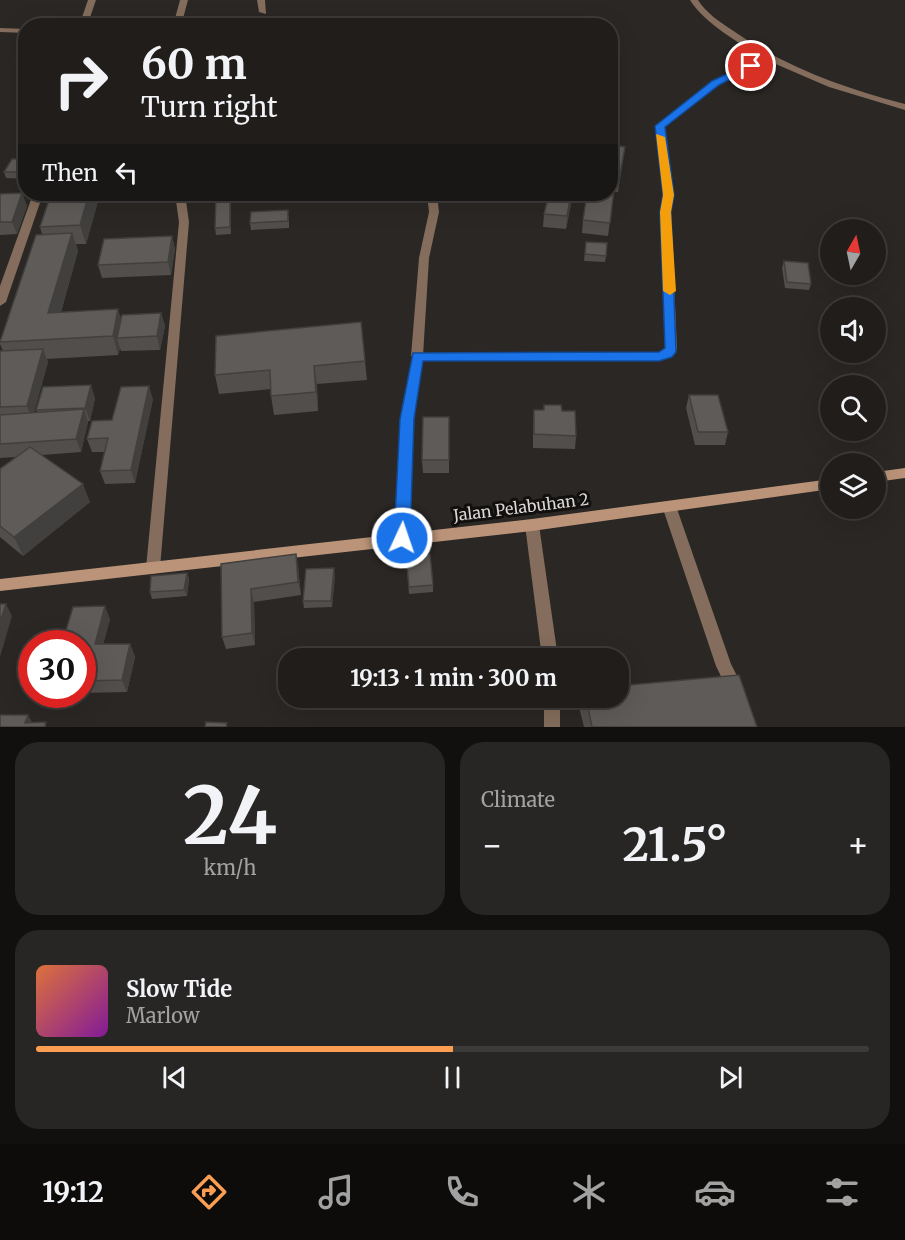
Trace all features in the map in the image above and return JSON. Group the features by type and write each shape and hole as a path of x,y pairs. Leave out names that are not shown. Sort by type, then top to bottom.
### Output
{"main road":[{"path":"886,476 905,473"},
{"name":"Jalan Pelabuhan 2","path":"0,585 532,525 820,485"}],"street":[{"path":"86,18 92,0"},
{"path":"179,18 184,0"},
{"path":"261,0 264,12"},
{"path":"694,0 707,14 769,60 811,79 905,107"},
{"path":"0,30 18,31"},
{"path":"417,356 667,354 671,349 672,339 666,212 668,195 660,126 734,72 769,60"},
{"path":"0,302 36,201"},
{"path":"153,568 184,222 181,201"},
{"path":"402,538 407,419 417,356 424,258 434,212 433,201"},
{"path":"669,506 724,666 745,707"},
{"path":"532,525 549,648"},
{"path":"552,708 552,727"}],"building":[{"path":"618,146 625,147 618,180"},
{"path":"12,159 18,159 18,172 4,172"},
{"path":"18,193 19,201 12,222 0,222 0,194"},
{"path":"49,201 87,201 80,225 40,227"},
{"path":"216,201 230,201 230,227 215,228"},
{"path":"547,201 570,201 567,216 544,214"},
{"path":"586,201 613,201 610,223 583,220"},
{"path":"288,210 288,221 250,223 251,212"},
{"path":"72,233 48,313 118,309 113,336 0,342 36,235"},
{"path":"172,236 168,262 98,265 104,239"},
{"path":"586,242 607,243 606,256 585,254"},
{"path":"784,261 808,263 811,284 787,282"},
{"path":"161,313 157,336 117,338 122,315"},
{"path":"361,322 365,361 314,366 316,392 271,396 270,370 215,375 216,336"},
{"path":"43,349 27,406 0,407 0,351"},
{"path":"91,385 85,408 36,410 43,387"},
{"path":"149,386 131,470 100,471 108,438 87,439 92,421 112,420 121,387"},
{"path":"689,395 718,395 728,432 698,432"},
{"path":"544,405 561,405 562,411 575,411 576,436 534,434 534,410 544,410"},
{"path":"84,409 76,439 0,444 0,415"},
{"path":"423,417 449,417 449,460 422,460"},
{"path":"30,447 83,484 14,537 0,526 0,469"},
{"path":"296,554 298,582 251,589 252,633 222,637 221,564"},
{"path":"430,554 433,585 409,587 406,556"},
{"path":"334,568 331,601 303,601 306,569"},
{"path":"187,573 184,590 150,592 151,576"},
{"path":"0,604 6,604 0,622"},
{"path":"105,606 96,640 96,630 66,630 73,607"},
{"path":"96,644 130,644 122,680 96,681"},
{"path":"739,675 757,727 592,727 588,708 629,708 629,685"},
{"path":"0,715 28,715 25,723 46,722 45,727 0,727"},
{"path":"206,722 227,723 226,727 205,727"}],"slow traffic":[{"path":"660,137 668,195 666,212 670,291"}],"route":[{"path":"402,538 407,419 417,356 659,356 667,354 671,349 666,212 668,195 660,126 664,120 716,83 734,72 751,66"}]}
